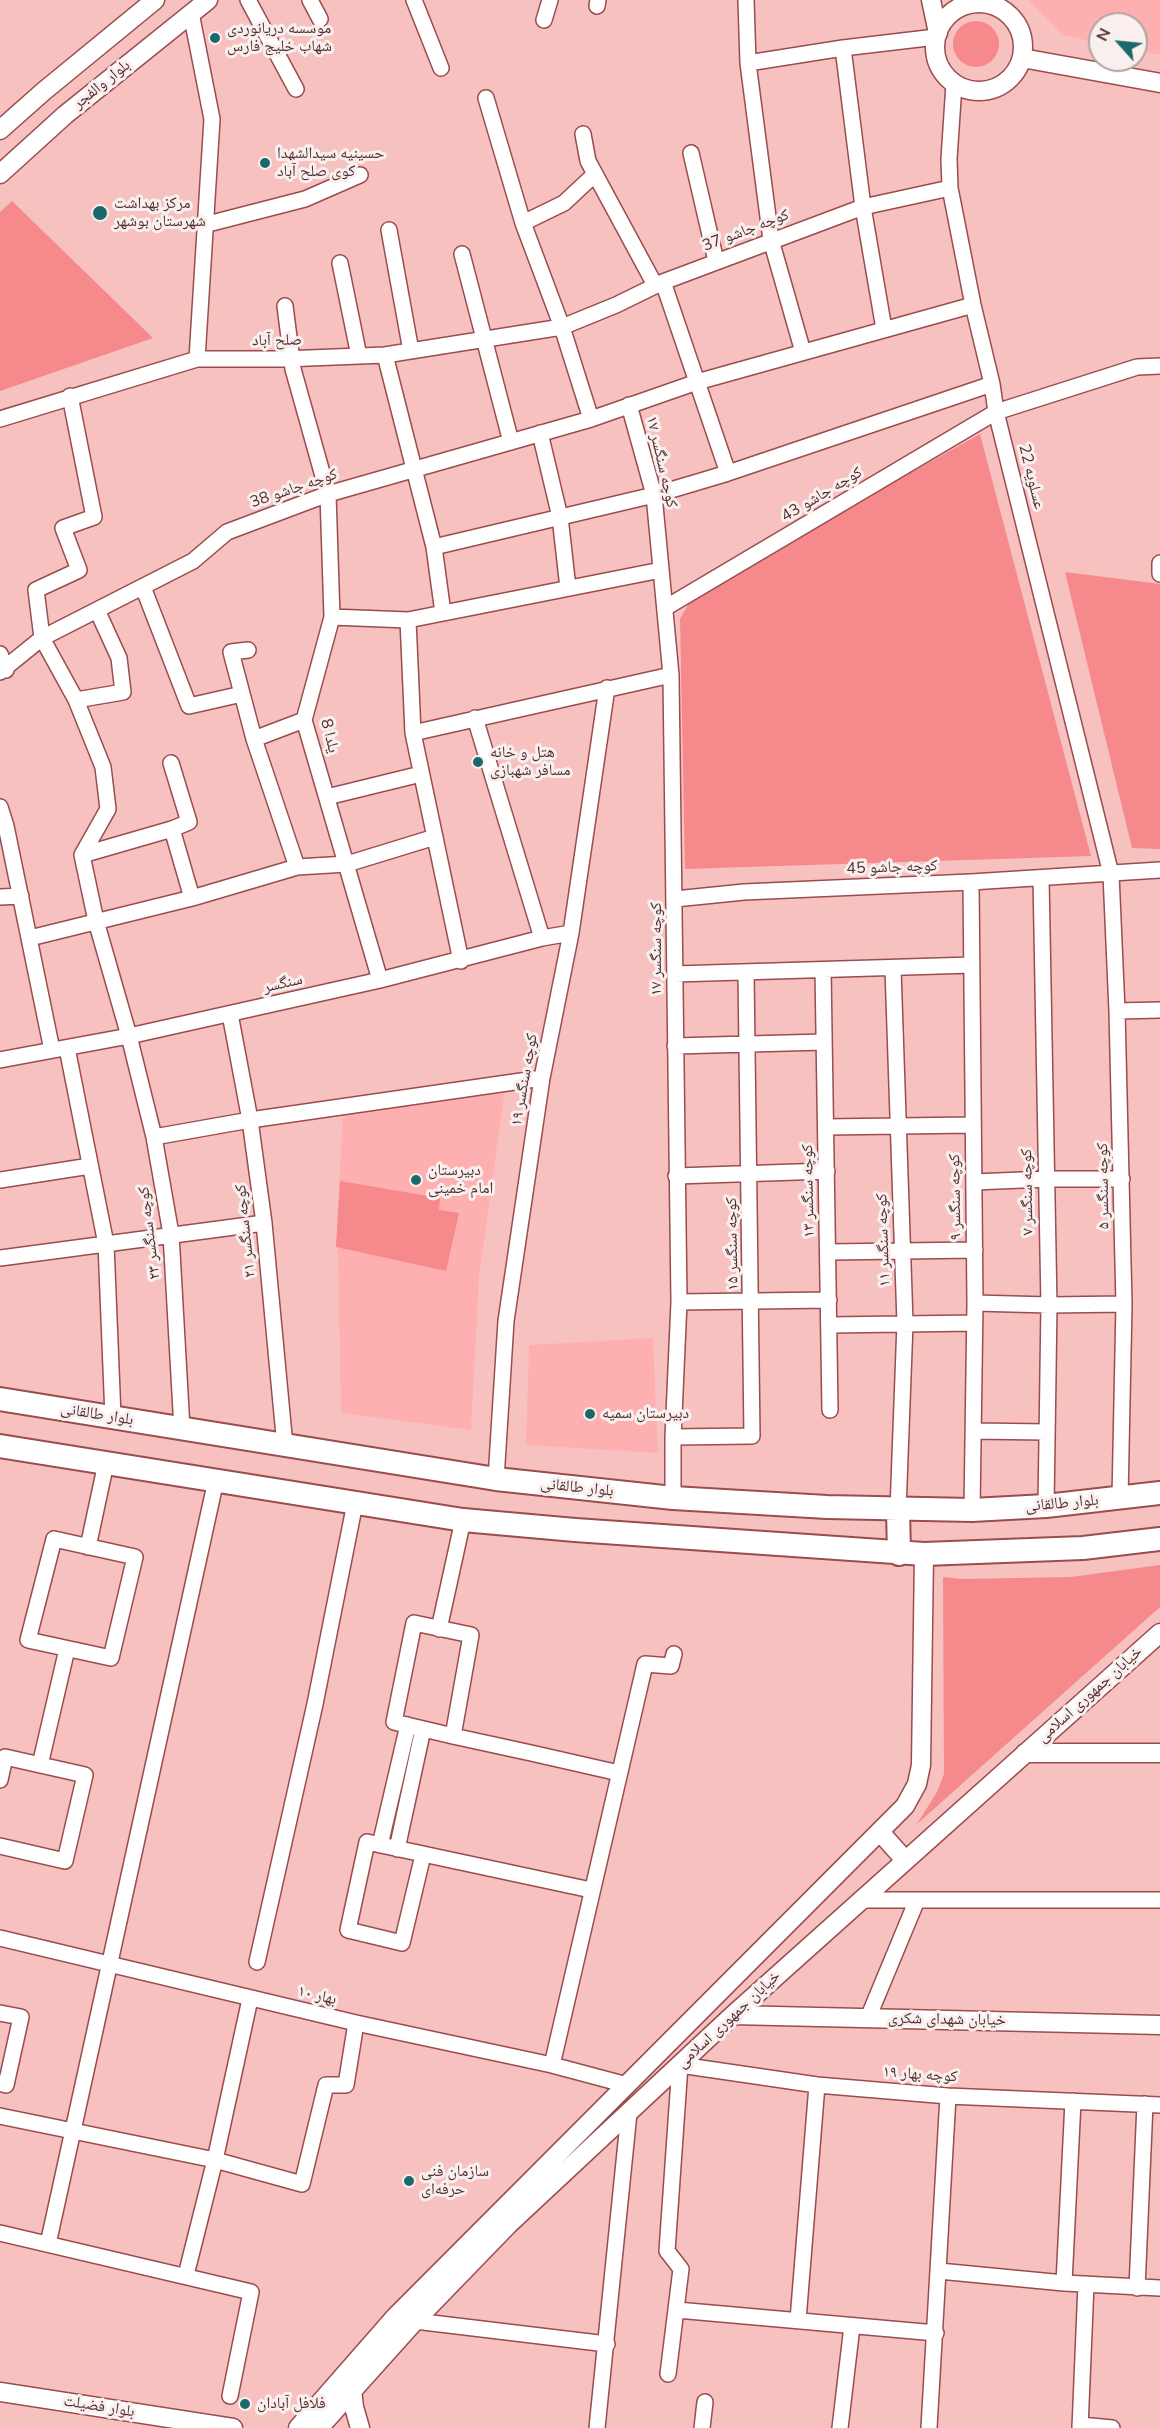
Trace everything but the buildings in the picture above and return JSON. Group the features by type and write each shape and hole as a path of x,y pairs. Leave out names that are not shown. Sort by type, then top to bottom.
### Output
{"main road":[{"name":"بلوار طالقانی","path":"0,1400 496,1479 673,1498 898,1510 972,1510 1046,1506 1160,1493"},
{"path":"0,1446 463,1520 899,1554 1083,1548 1160,1539"},
{"path":"898,1510 899,1554"}],"street":[{"name":"بلوار والفجر","path":"0,130 155,0"},
{"name":"بلوار والفجر","path":"0,174 186,6 208,0"},
{"path":"248,0 296,89"},
{"path":"310,0 320,19"},
{"path":"414,0 441,68"},
{"path":"544,20 550,0"},
{"path":"746,0 748,63 771,240 803,352"},
{"path":"932,0 937,35 935,51 938,63 954,84 967,90 981,92 995,89 1007,82 1017,71 1022,58 1024,43 1020,29 1011,16 984,2 970,4 956,10 945,20 937,35"},
{"path":"186,6 212,119 197,359"},
{"path":"748,63 937,35"},
{"path":"843,48 863,207 884,330"},
{"path":"1022,58 1160,83"},
{"name":"عسلویه 22","path":"954,84 949,159 950,188 973,305 992,384 996,412 1111,874"},
{"path":"486,98 523,223 562,327 591,419"},
{"path":"583,134 588,161 659,284 697,382 728,473"},
{"path":"691,153 716,261"},
{"path":"523,223 564,203 595,174"},
{"path":"204,225 305,199 360,175"},
{"name":"کوچه جاشو 37","path":"562,327 716,261 863,207 950,188"},
{"path":"388,230 411,351"},
{"path":"462,254 511,442"},
{"path":"340,264 359,356"},
{"name":"کوچه جاشو 38","path":"3,671 42,639 193,561 227,532 328,494 591,419 697,382 973,305"},
{"name":"یلدا 8","path":"285,306 298,390 328,494 332,617 304,720 380,981"},
{"name":"صلح آباد","path":"0,419 197,359 292,359 385,355 562,327"},
{"path":"385,355 434,547 443,613"},
{"name":"کوچه جاشو 43","path":"665,608 996,412 1137,367 1160,366"},
{"path":"434,547 654,495 728,473 992,384"},
{"path":"70,396 94,517 63,528 79,570 36,590 42,639 76,700 103,767 108,808 82,855"},
{"name":"کوچه سنگسر ۱۷","path":"629,405 654,495 670,675 679,1302 673,1437 673,1498"},
{"path":"540,433 560,517 567,588"},
{"path":"332,617 408,620 661,570"},
{"path":"143,587 189,706 242,694"},
{"path":"76,700 123,692 119,658 97,610"},
{"path":"408,620 413,733 461,961"},
{"path":"248,650 231,652 254,739 297,867"},
{"path":"0,654 3,671"},
{"path":"413,733 670,675"},
{"name":"کوچه سنگسر ۱۹","path":"496,1479 506,1321 542,1078 571,933 607,688"},
{"path":"475,718 542,938"},
{"path":"254,739 304,720"},
{"path":"82,855 189,822 171,763"},
{"path":"327,797 421,774"},
{"path":"0,807 30,938 90,1166 106,1244 114,1417"},
{"path":"172,829 192,898"},
{"path":"30,938 192,898 297,867 346,864 435,837"},
{"name":"کوچه سنگسر ۲۳","path":"82,855 96,921 129,1036 154,1137 171,1234 182,1429"},
{"name":"کوچه جاشو 45","path":"675,899 744,892 971,882 1160,870"},
{"name":"کوچه سنگسر ۵","path":"1111,874 1117,1011 1124,1304 1120,1498"},
{"name":"کوچه سنگسر ۷","path":"1041,878 1049,1305 1046,1506"},
{"name":"کوچه سنگسر ۹","path":"971,882 975,1250 972,1510"},
{"path":"0,897 21,896"},
{"name":"سنگسر","path":"0,1060 129,1036 380,981 542,938 571,933"},
{"path":"675,974 972,965"},
{"name":"کوچه سنگسر ۱۱","path":"893,969 905,1323 898,1510"},
{"name":"کوچه سنگسر ۱۳","path":"823,970 830,1410"},
{"name":"کوچه سنگسر ۱۵","path":"673,1437 752,1436 746,972"},
{"path":"1117,1011 1160,1010"},
{"name":"کوچه سنگسر ۲۱","path":"230,1014 250,1120 264,1223 285,1446"},
{"path":"675,1046 824,1041"},
{"path":"154,1137 250,1120 542,1078"},
{"path":"826,1127 972,1125"},
{"path":"0,1180 90,1166"},
{"path":"676,1176 827,1171"},
{"path":"974,1182 1122,1179"},
{"path":"0,1258 264,1223"},
{"path":"829,1252 975,1250"},
{"path":"679,1302 829,1300"},
{"path":"975,1303 1124,1304"},
{"path":"830,1325 975,1323"},
{"path":"973,1431 1047,1432"},
{"path":"88,1547 106,1463"},
{"path":"48,2244 216,1480"},
{"path":"257,1962 289,1824 355,1503"},
{"path":"440,1629 463,1520"},
{"path":"54,1539 88,1547 135,1557 111,1658 28,1640 54,1539"},
{"name":"خیابان جمهوری اسلامی","path":"298,2428 396,2316 905,1806 913,1793 921,1765 924,1554"},
{"path":"453,1736 471,1635 414,1623 394,1722 453,1736 619,1773"},
{"name":"خیابان جمهوری اسلامی","path":"319,2428 352,2389 509,2224 733,2015 1160,1634"},
{"path":"40,1765 67,1648"},
{"path":"552,2065 645,1664 670,1665 674,1654"},
{"path":"380,1845 392,1791 415,1727"},
{"path":"397,1849 409,1793 415,1727"},
{"path":"1025,1753 1160,1753"},
{"path":"0,1780 5,1757 85,1775 65,1861 0,1846"},
{"path":"392,1791 409,1793"},
{"path":"880,1832 905,1860"},
{"path":"423,1855 402,1943 348,1930 367,1842 591,1890"},
{"path":"860,1900 1160,1900"},
{"path":"868,2018 917,1900"},
{"name":"بهار ۱۰","path":"0,1938 356,2024 552,2065 627,2085"},
{"path":"186,2275 215,2160 250,1999"},
{"path":"0,2013 21,2018 6,2085 0,2084"},
{"name":"خیابان شهدای شکری","path":"733,2015 1160,2025"},
{"path":"0,2116 215,2160 302,2184 327,2085 346,2085 356,2024"},
{"path":"668,2374 681,2269 667,2251 680,2065"},
{"name":"کوچه بهار ۱۹","path":"680,2065 817,2085 948,2096 1152,2105"},
{"path":"798,2320 817,2085"},
{"path":"928,2428 936,2333 948,2096"},
{"path":"1064,2283 1073,2101"},
{"path":"1137,2288 1152,2105"},
{"path":"597,2428 628,2113"},
{"path":"0,2233 251,2292 230,2396"},
{"path":"939,2271 1064,2283 1160,2288"},
{"path":"1086,2284 1080,2426 1112,2428"},
{"path":"677,2310 936,2333"},
{"path":"415,2322 607,2344"},
{"path":"840,2428 852,2326"},
{"path":"352,2389 360,2428"},
{"name":"بلوار فضیلت","path":"0,2392 233,2428"},
{"path":"702,2428 705,2402"}],"shaded area":[{"path":"1028,0 1160,0 1160,55 1148,52 1148,12 1088,12 1088,40 1063,35"},
{"path":"976,21 985,22 992,28 998,35 998,53 992,60 985,66 976,67 967,66 960,60 954,53 953,44 954,35 960,28 967,22"},
{"path":"12,201 153,338 0,391 0,212"},
{"path":"980,434 1091,856 685,869 680,619 694,594"},
{"path":"1065,572 1160,584 1160,849 1132,848"},
{"path":"505,1089 479,1277 471,1430 341,1413 338,1248 336,1247 343,1113"},
{"path":"340,1181 440,1198 439,1210 459,1213 446,1271 336,1247"},
{"path":"653,1338 658,1453 526,1445 529,1345"},
{"path":"1160,1565 1160,1607 917,1824 937,1792 944,1774 943,1577 962,1579 1071,1577"}],"place":[{"name":"موسسه دریانوردی شهاب خلیج فارس","path":"215,38"},
{"name":"حسینیه سیدالشهدا کوی صلح آباد","path":"265,163"},
{"name":"مرکز بهداشت شهرستان بوشهر","path":"100,213"},
{"name":"هتل و خانه مسافر شهبازی","path":"478,762"},
{"name":"دبیرستان امام خمینی","path":"416,1180"},
{"name":"دبیرستان سمیه","path":"590,1414"},
{"name":"سازمان فنی حرفه‌ای","path":"409,2181"},
{"name":"فلافل آبادان","path":"245,2404"}]}
